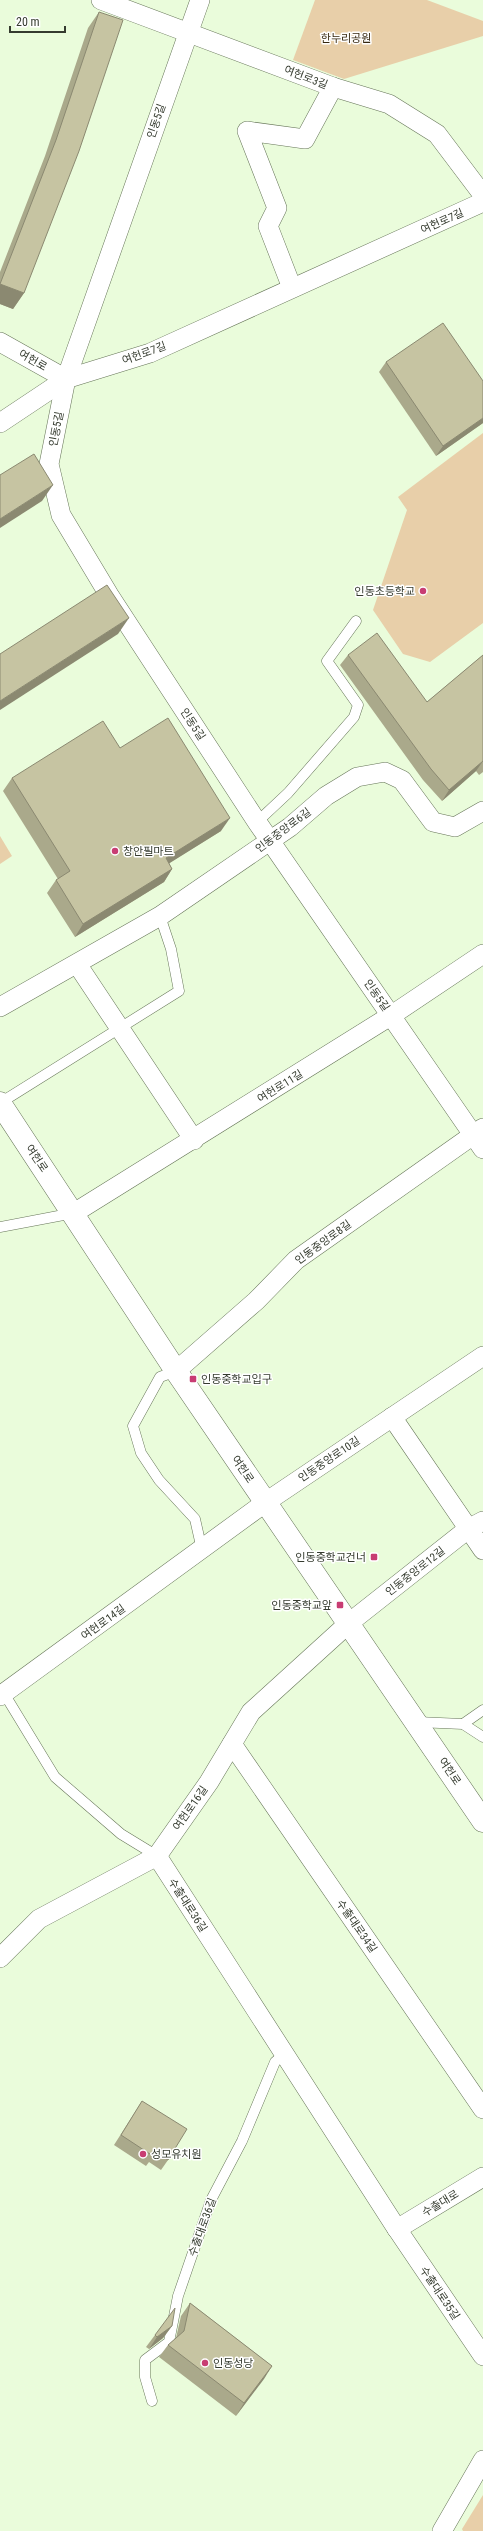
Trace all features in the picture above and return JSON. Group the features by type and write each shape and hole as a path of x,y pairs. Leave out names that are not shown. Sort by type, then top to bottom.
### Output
{"street":[{"name":"여헌로3길","path":"101,0 187,31 332,87 389,104 437,134 483,195"},
{"name":"인동5길","path":"200,0 187,31 66,379 49,464 61,515 109,595 257,822 392,1015 480,1137"},
{"path":"292,288 268,226 277,208 248,131 305,139 332,87"},
{"name":"여헌로7길","path":"0,423 66,379 150,353 483,202"},
{"name":"여헌로","path":"0,342 66,379"},
{"name":"인동중앙로6길","path":"0,1007 160,916 271,840 326,796 357,777 386,772 402,780 433,822 455,827 483,811"},
{"name":"여헌로11길","path":"74,1213 194,1140 392,1015 483,954"},
{"path":"77,964 194,1140"},
{"name":"여헌로","path":"0,1103 74,1213 176,1371 417,1722 483,1821"},
{"name":"인동중앙로8길","path":"176,1371 256,1301 296,1260 480,1137"},
{"name":"인동중앙로10길","path":"266,1502 483,1356"},
{"path":"392,1417 476,1525 483,1550"},
{"name":"여헌로14길","path":"1,1692 202,1550 266,1502"},
{"name":"인동중앙로12길","path":"349,1623 476,1525"},
{"name":"여헌로16길","path":"0,1958 39,1919 157,1856 209,1782 251,1712 349,1623"},
{"name":"수출대로34길","path":"232,1744 483,2109"},
{"name":"수출대로36길","path":"157,1856 283,2055 397,2229"},
{"name":"수출대로","path":"397,2229 483,2177"},
{"name":"수출대로35길","path":"397,2229 483,2356"},
{"path":"446,2529 483,2460"}],"lane":[{"path":"257,822 288,793 354,717 358,705 327,661 356,621"},
{"path":"0,1103 179,991 171,949 160,916"},
{"path":"0,1227 74,1213"},
{"path":"176,1371 160,1376 133,1426 141,1453 159,1480 195,1519 202,1550"},
{"name":"여헌로14길","path":"1,1692 55,1777 121,1834 157,1856"},
{"path":"463,1724 483,1710"},
{"path":"417,1722 463,1724 483,1738"},
{"name":"수출대로36길","path":"152,2401 145,2377 145,2360 169,2342 178,2296 211,2200 242,2141 275,2062 283,2055"}],"green space":[{"name":"한누리공원","path":"315,0 427,0 483,21 483,36 344,79 293,60"},
{"path":"483,433 483,623 430,662 403,654 373,610 407,510 398,497"},
{"path":"0,836 12,856 0,864"},
{"path":"483,2495 483,2531 463,2531 462,2529"}],"building":[{"path":"99,12 123,20 79,151 24,293 0,284 56,140"},
{"path":"443,323 483,381 483,418 443,446 386,362"},
{"path":"34,454 53,485 0,519 0,475"},
{"path":"107,585 129,618 0,701 0,654"},
{"path":"377,633 427,702 483,655 483,761 449,790 431,769 348,655"},
{"name":"창안필마트","path":"168,718 230,818 166,858 172,869 83,924 56,880 70,871 12,778 103,721 120,748"},
{"path":"142,2101 187,2129 168,2160 155,2152 153,2156 121,2135"},
{"path":"190,2303 272,2366 244,2403 168,2345 184,2331"},
{"path":"175,2308 172,2326 157,2337 155,2335"}],"place":[{"name":"인동초등학교","path":"423,591"},
{"name":"창안필마트","path":"115,851"},
{"name":"인동중학교입구","path":"193,1379"},
{"name":"인동중학교건너","path":"374,1557"},
{"name":"인동중학교앞","path":"340,1605"},
{"name":"성모유치원","path":"143,2154"},
{"name":"인동성당","path":"205,2363"}]}
